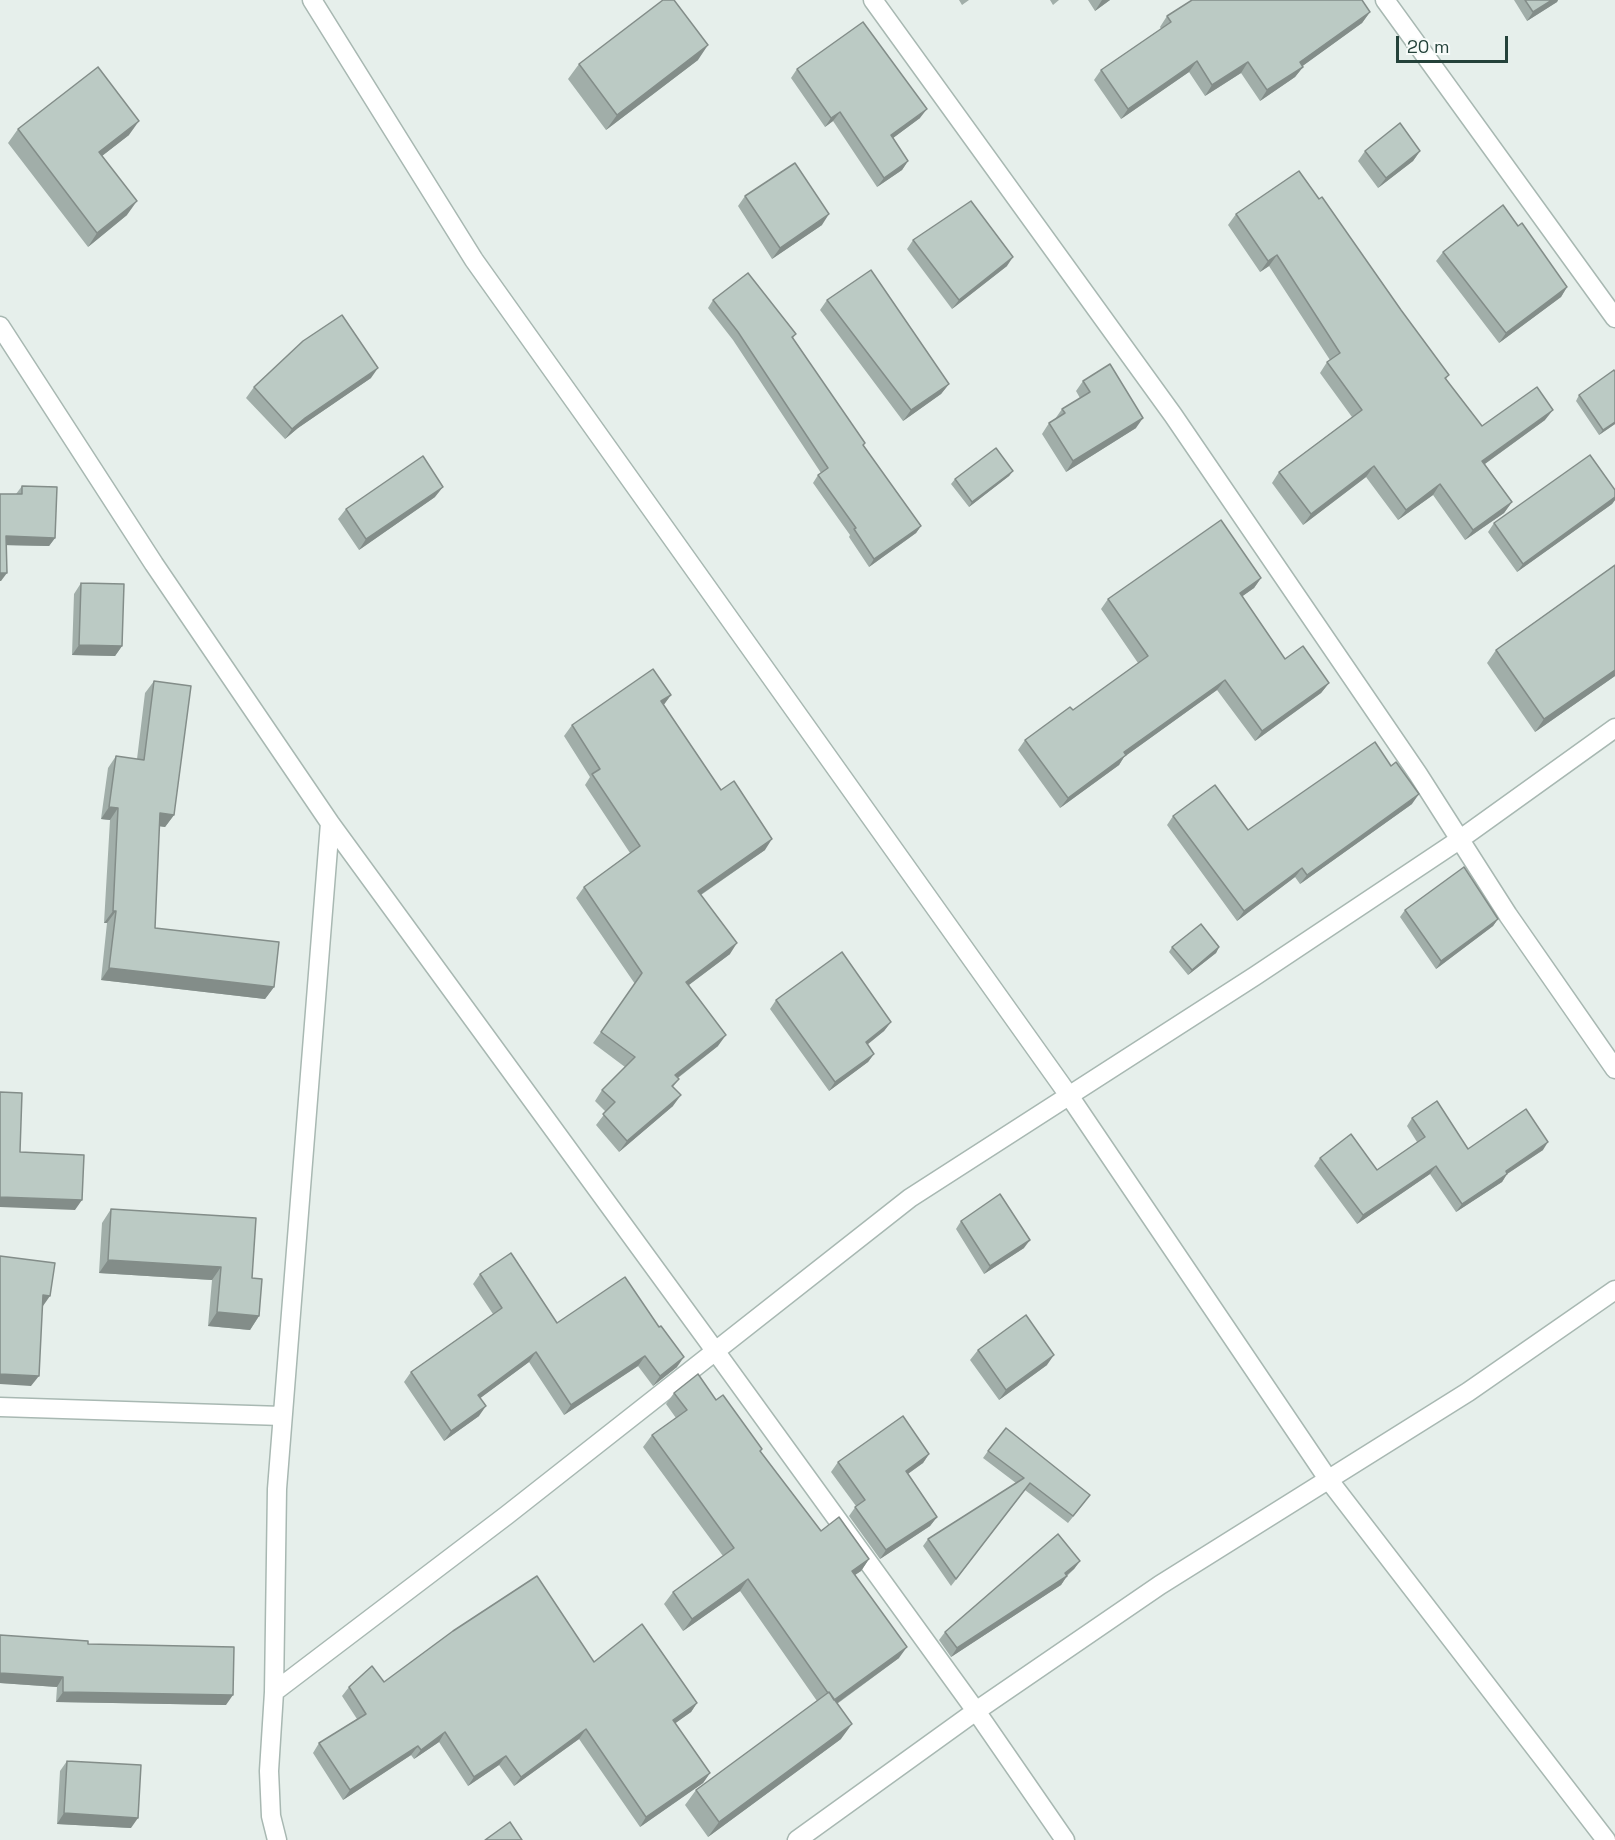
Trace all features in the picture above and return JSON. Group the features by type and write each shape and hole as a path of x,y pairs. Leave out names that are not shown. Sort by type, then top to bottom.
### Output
{"street":[{"path":"312,0 474,260 1070,1097 1328,1479 1606,1840"},
{"path":"873,0 1173,415 1418,774 1459,840 1615,1069"},
{"path":"1385,0 1615,318"},
{"path":"0,326 154,564 330,823 976,1711 1065,1840"},
{"path":"274,1692 507,1515 910,1198 1070,1097 1459,840 1615,728"},
{"path":"277,1840 271,1816 269,1772 274,1692 278,1489 330,823"},
{"path":"797,1840 976,1711 1160,1585 1468,1392 1615,1290"},
{"path":"0,1407 282,1416"}],"building":[{"path":"663,0 674,0 708,45 617,115 579,64"},
{"path":"1192,0 1362,0 1370,12 1300,62 1303,67 1267,90 1248,62 1212,85 1197,61 1128,109 1101,70 1171,22 1167,16"},
{"path":"1525,0 1552,0 1533,12"},
{"path":"863,22 927,109 891,135 908,161 884,178 840,112 831,118 797,69"},
{"path":"98,67 139,121 99,152 137,201 97,233 18,129"},
{"path":"1400,123 1420,151 1386,178 1365,151"},
{"path":"795,163 829,214 780,248 745,196"},
{"path":"1299,171 1319,199 1322,197 1449,375 1445,378 1482,426 1537,387 1553,410 1482,461 1512,502 1473,530 1440,484 1406,510 1374,466 1311,514 1279,472 1362,410 1327,362 1340,353 1277,255 1268,261 1236,214"},
{"path":"971,201 1013,257 959,300 913,240"},
{"path":"1503,205 1518,226 1522,223 1567,287 1506,333 1443,252"},
{"path":"871,270 949,384 911,410 827,300"},
{"path":"748,273 796,334 792,337 865,443 863,445 921,526 874,559 854,529 856,528 818,475 828,468 738,332 713,300"},
{"path":"342,315 378,368 292,429 254,387 303,341"},
{"path":"1110,364 1143,418 1073,461 1049,423 1065,413 1062,409 1090,392 1083,381"},
{"path":"1614,370 1615,422 1603,430 1579,395"},
{"path":"996,448 1013,471 972,502 955,479"},
{"path":"1590,455 1615,490 1615,497 1523,564 1494,523"},
{"path":"423,456 443,487 366,539 346,509"},
{"path":"22,486 57,487 55,538 6,536 7,573 0,573 0,494 22,494"},
{"path":"1221,520 1261,578 1240,593 1285,659 1303,646 1329,683 1262,731 1225,680 1124,752 1126,755 1068,798 1025,740 1070,707 1073,710 1148,656 1108,599"},
{"path":"1615,565 1615,670 1544,719 1496,650"},
{"path":"81,583 124,584 122,646 79,645"},
{"path":"653,669 671,695 661,701 721,790 734,781 772,839 698,891 737,943 686,982 726,1035 675,1075 679,1079 672,1086 681,1095 627,1141 603,1114 615,1102 602,1090 635,1057 601,1032 642,973 584,887 640,846 592,774 600,769 572,725"},
{"path":"154,681 191,686 174,815 160,813 155,928 279,942 274,987 109,968 116,911 113,911 118,808 109,807 116,756 144,760"},
{"path":"1375,742 1391,766 1396,762 1419,794 1307,875 1302,868 1244,911 1173,816 1215,785 1248,830"},
{"path":"1464,867 1498,919 1441,961 1405,910"},
{"path":"1201,924 1219,947 1192,970 1172,947"},
{"path":"842,952 891,1022 866,1042 874,1054 835,1082 776,1000"},
{"path":"0,1092 22,1093 20,1152 84,1155 82,1200 0,1197"},
{"path":"1437,1101 1468,1149 1526,1109 1548,1142 1506,1171 1507,1174 1462,1204 1436,1166 1363,1215 1320,1158 1351,1134 1377,1170 1425,1137 1412,1118"},
{"path":"1000,1194 1030,1240 990,1266 961,1221"},
{"path":"111,1209 256,1218 252,1278 262,1279 259,1316 217,1312 221,1267 108,1260"},
{"path":"511,1253 557,1323 625,1277 659,1327 661,1326 684,1357 660,1376 645,1356 571,1405 536,1352 478,1395 486,1406 451,1431 411,1372 502,1308 480,1274"},
{"path":"0,1256 55,1263 50,1296 43,1295 39,1376 0,1374"},
{"path":"1026,1315 1054,1355 1006,1390 978,1350"},
{"path":"698,1374 716,1400 723,1395 762,1449 760,1451 821,1531 839,1517 869,1559 852,1571 907,1647 834,1700 748,1579 692,1619 673,1592 734,1548 652,1435 687,1410 674,1393"},
{"path":"903,1416 929,1454 906,1471 937,1517 886,1550 855,1507 865,1500 838,1462"},
{"path":"1006,1428 1090,1495 1073,1516 1030,1483 956,1579 928,1539 1024,1478 988,1451"},
{"path":"1058,1534 1080,1561 1065,1573 1067,1576 957,1648 945,1632"},
{"path":"537,1576 594,1662 642,1624 697,1703 673,1720 710,1773 646,1817 586,1729 521,1777 506,1756 474,1777 445,1732 421,1750 418,1746 350,1790 319,1743 366,1714 349,1687 372,1666 384,1682 453,1631"},
{"path":"0,1635 88,1641 88,1644 234,1647 233,1695 63,1692 63,1677 0,1673"},
{"path":"829,1692 852,1724 719,1822 696,1790"},
{"path":"67,1761 141,1765 138,1818 64,1813"},
{"path":"510,1822 522,1840 485,1840"}]}
